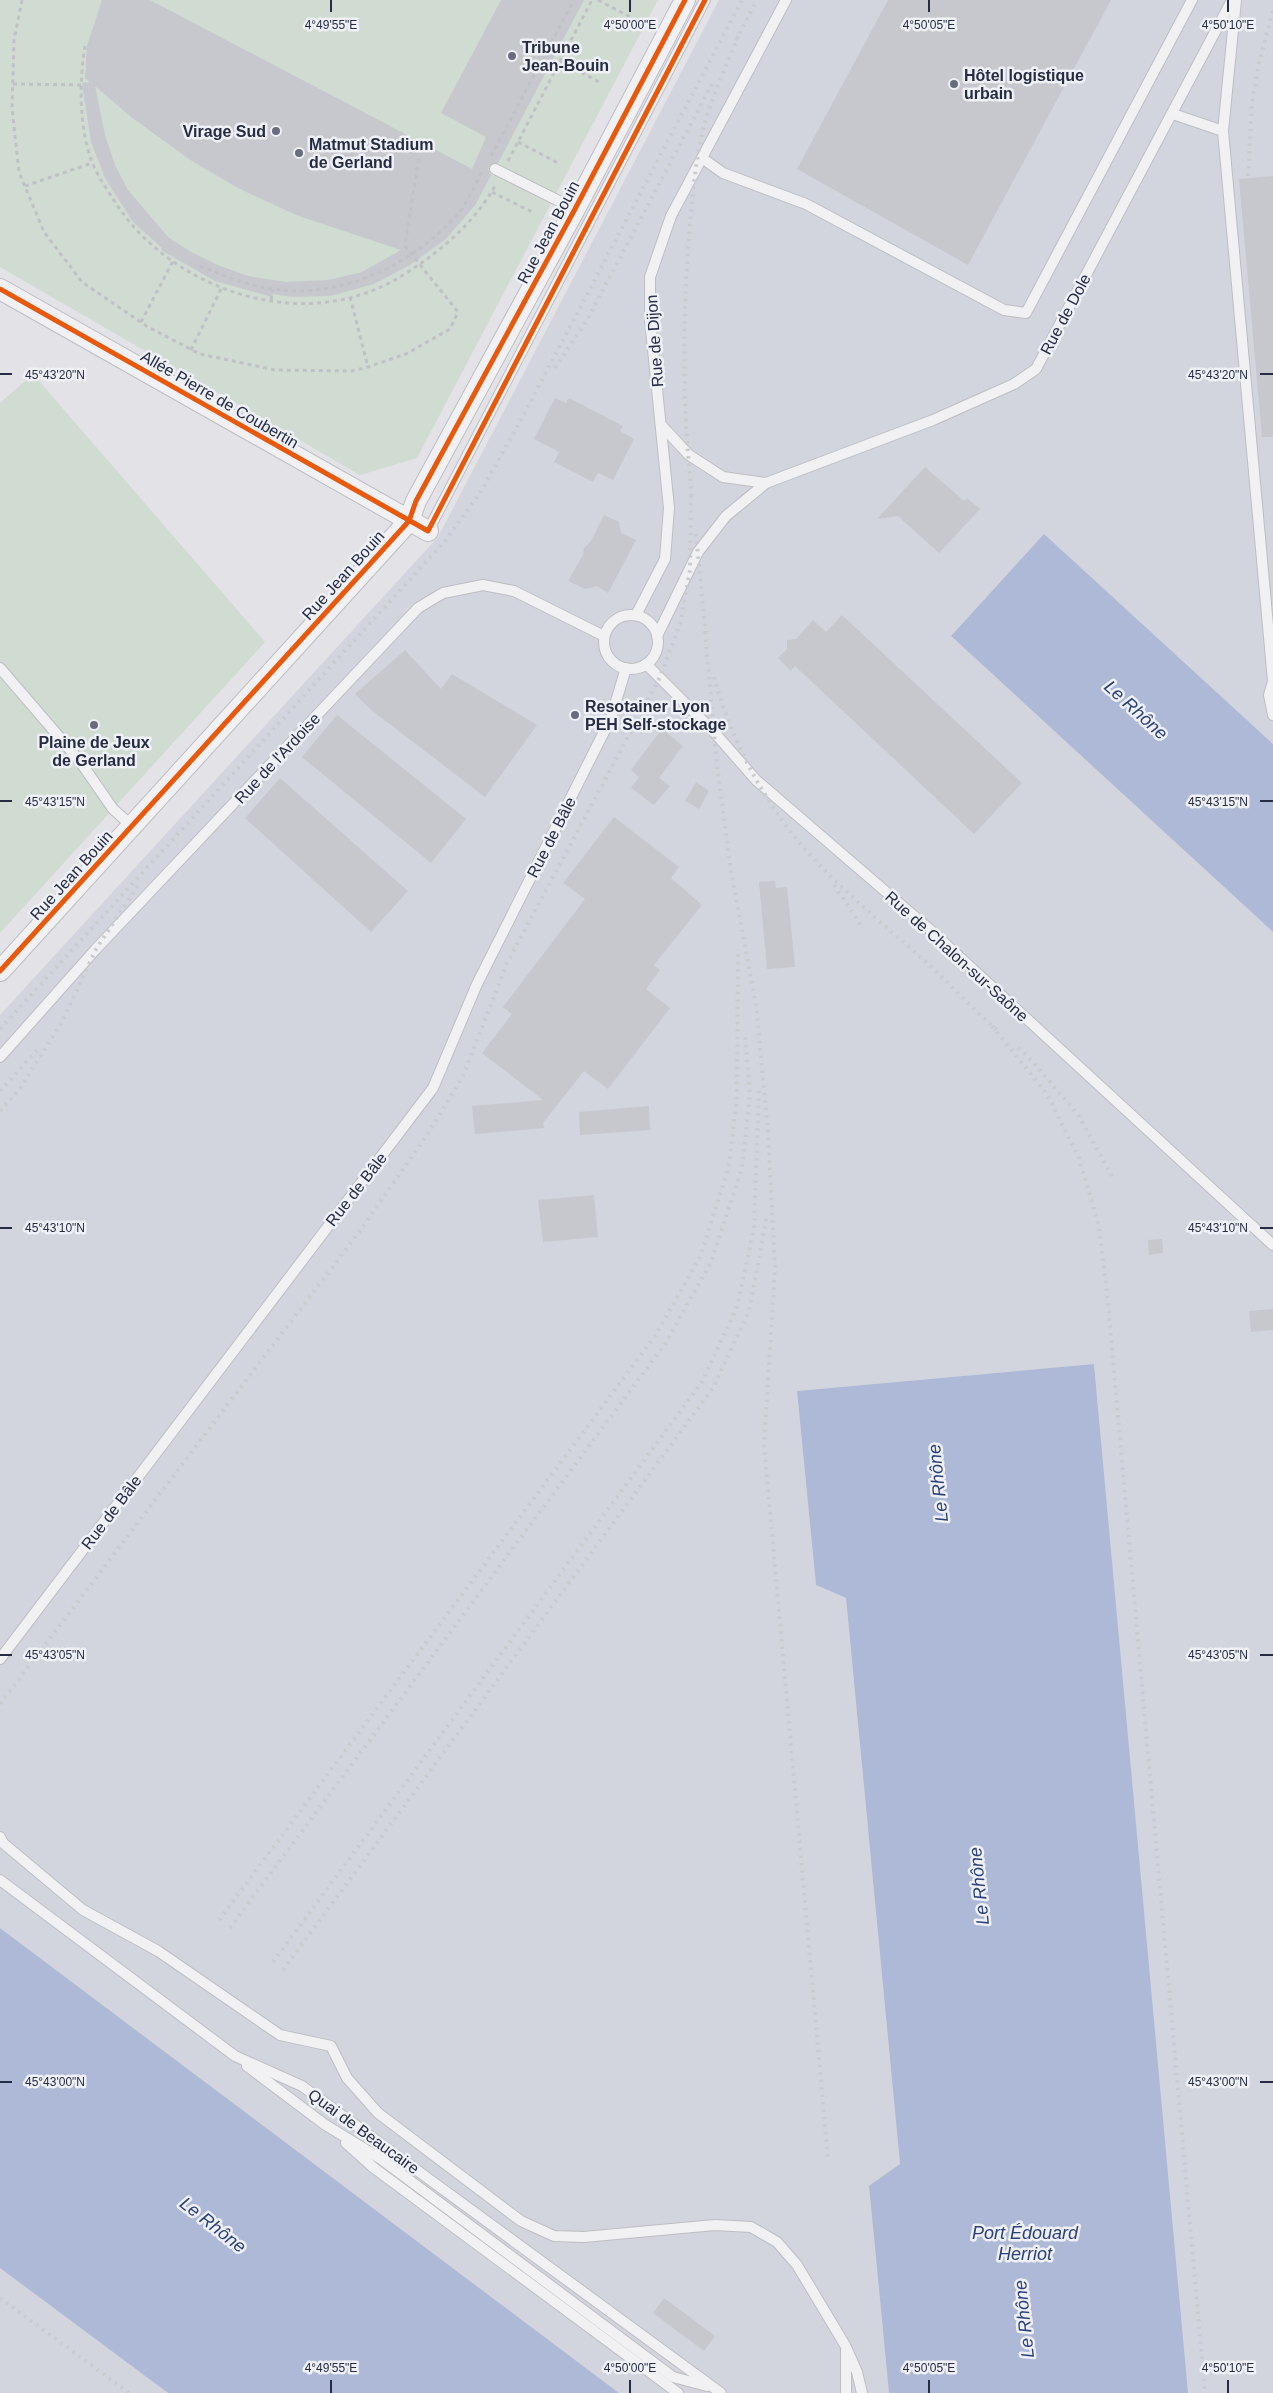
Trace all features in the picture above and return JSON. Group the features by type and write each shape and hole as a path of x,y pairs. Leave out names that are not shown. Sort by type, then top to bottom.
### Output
{"street":[{"name":"Rue Jean Bouin","path":"0,971 409,521 416,501 575,210 685,0"},
{"name":"Allée Pierre de Coubertin","path":"0,289 428,531"}],"lane":[{"name":"Rue Jean Bouin","path":"428,531 705,0"},
{"name":"Rue de Dijon","path":"636,615 665,559 669,508 650,320 650,277 671,216 786,0"},
{"path":"702,158 723,173 806,204 1004,310 1026,313 1192,0"},
{"path":"1234,0 1223,131 1273,682 1269,695 1273,715"},
{"name":"Rue de Dole","path":"657,636 698,552 726,516 766,483 933,420 1014,384 1036,369 1234,0"},
{"path":"1173,114 1223,131"},
{"path":"494,168 575,210"},
{"name":"Rue de Dole","path":"662,426 689,455 723,477 766,483"},
{"name":"Rue de l'Ardoise","path":"0,1057 103,942 418,608 443,592 483,585 514,591 604,636"},
{"path":"636,615 650,623 657,636 656,652 646,664 626,668 618,665 606,653 604,636 607,628 620,617 636,615"},
{"name":"Rue de Chalon-sur-Saône","path":"646,664 714,732 756,780 928,928 1273,1245"},
{"path":"0,668 79,760 113,809 132,826"},
{"name":"Rue de Bâle","path":"0,1659 433,1088 477,984 611,718 626,668"},
{"path":"0,1837 3,1843 83,1910 158,1951 280,2035 331,2046 347,2078 378,2113 521,2221 554,2236 584,2237 716,2225 751,2227 777,2242 797,2265 845,2345 857,2372 862,2393"},
{"name":"Quai de Beaucaire","path":"0,1880 235,2056 302,2086 718,2391"},
{"path":"235,2056 324,2124 374,2168 675,2392"},
{"path":"324,2124 381,2159 673,2377 718,2391"},
{"path":"845,2345 846,2393"}],"path":[{"path":"22,0 14,40 12,108 19,172 44,232 82,282 140,322 200,354 275,370 352,372 406,354 450,329 458,312 405,246 419,157"},
{"path":"85,46 82,110 92,163 100,179 130,222 146,240 186,271 221,289 271,300 311,303 350,297 371,291 419,264 468,223 492,192 494,168 574,0"},
{"path":"200,266 234,280 272,289 310,291 350,284 389,268 412,254 435,237 458,214 494,168 518,142 592,0"},
{"path":"598,0 636,20"},
{"path":"560,61 601,82"},
{"path":"13,84 82,85"},
{"path":"518,142 560,164"},
{"path":"25,186 92,163"},
{"path":"492,192 534,212"},
{"path":"140,322 173,261"},
{"path":"191,350 221,289"},
{"path":"271,300 272,289"},
{"path":"350,297 368,367"}],"shaded area":[{"path":"0,0 658,0 417,458 360,475 0,267"},
{"path":"719,0 1273,0 1273,744 1044,535 951,636 1273,932 1273,2393 1187,2393 1094,1364 797,1391 816,1585 846,1598 900,2164 869,2187 889,2393 619,2393 0,1928 0,1015 438,537"},
{"name":"Plaine de Jeux de Gerland","path":"33,374 265,642 0,933 0,403"},
{"path":"0,2268 168,2393 0,2393"}],"water":[{"name":"Le Rhône","path":"1044,534 1273,744 1273,932 951,636"},
{"name":"Port Édouard Herriot","path":"1094,1364 1188,2393 889,2393 869,2186 900,2164 846,1598 816,1585 797,1391"},
{"name":"Le Rhône","path":"0,1928 619,2393 168,2393 0,2268"}],"building":[{"path":"102,0 150,0 472,169 486,137 441,113 501,0 584,0 498,163 489,166 488,170 491,175 476,204 446,239 410,265 374,284 330,296 292,297 273,294 272,297 215,281 161,250 162,248 133,222 105,178 91,142 82,83 90,82 85,78 87,46","holes":["95,86 131,117 192,161 238,188 296,215 401,250 362,272 328,280 286,282 248,276 218,265 191,252 168,237 128,190 115,165 105,135"]},
{"name":"Hôtel logistique urbain","path":"888,0 1111,0 968,265 797,169"},
{"path":"1273,176 1273,437 1262,437 1239,179"},
{"path":"555,398 566,403 569,398 623,426 620,431 634,439 613,480 598,473 593,482 554,462 559,452 534,439"},
{"path":"925,467 964,501 967,498 980,509 939,553 898,516 877,519"},
{"path":"604,515 619,522 621,533 636,540 608,593 597,586 585,589 568,581 583,555 584,548 591,541"},
{"path":"842,615 1022,783 974,834 795,666 791,671 778,658 787,649 787,640 796,639 813,620 826,632"},
{"path":"405,650 441,689 452,674 537,725 485,797 370,709 355,694"},
{"path":"337,715 466,819 431,863 302,757"},
{"path":"662,729 683,746 659,778 670,786 654,805 631,788 639,777 631,770"},
{"path":"280,778 408,891 371,932 245,818"},
{"path":"696,782 709,791 699,809 685,801"},
{"path":"614,817 679,867 671,878 702,905 654,965 660,970 646,989 670,1008 608,1089 584,1071 543,1123 544,1128 475,1134 472,1106 543,1100 482,1053 512,1014 503,1007 585,899 563,883"},
{"path":"775,881 776,888 787,887 795,967 767,969 759,882"},
{"path":"649,1106 650,1130 580,1135 579,1112"},
{"path":"594,1195 598,1237 543,1242 538,1200"},
{"path":"1162,1239 1163,1253 1149,1255 1148,1240"},
{"path":"1273,1309 1273,1330 1251,1332 1249,1311"},
{"path":"664,2298 715,2336 704,2351 653,2313"}],"railway":[{"path":"0,1029 445,541 480,493 523,416 742,0"},
{"path":"736,40 757,0"},
{"path":"1248,176 1252,102 1259,63 1273,10"},
{"path":"692,496 686,428 684,326 693,190 705,121 739,34"},
{"path":"555,368 587,320 712,84"},
{"path":"0,1704 359,1232 429,1132 463,1076 507,963 660,677 681,621 690,570 691,490"},
{"path":"696,534 706,638"},
{"path":"705,632 717,765 731,871 756,1005 768,1131 775,1267 764,1444 828,2159"},
{"path":"714,677 721,702 740,749 765,794 794,836 838,884 926,962 997,1030"},
{"path":"0,1111 19,1090 62,1022 96,949 139,884"},
{"path":"834,885 861,925"},
{"path":"219,1920 655,1336 700,1257 729,1166 737,1097 738,949"},
{"path":"992,1026 1047,1094 1079,1158 1099,1227 1107,1293 1205,2393"},
{"path":"230,1928 665,1344 711,1262 742,1168 750,1094 745,1033"},
{"path":"0,1091 40,1047"},
{"path":"1018,1048 1033,1062 1079,1116 1113,1178"},
{"path":"273,1962 702,1382 737,1307 754,1228 759,1090"},
{"path":"283,1970 713,1388 749,1311 767,1216"},
{"path":"0,2298 129,2393"}],"cycle path":[{"path":"0,971 409,521 416,501 575,209 685,0"},
{"path":"0,289 428,531 705,0"}],"place":[{"name":"Tribune Jean-Bouin","path":"512,56"},
{"name":"Hôtel logistique urbain","path":"954,84"},
{"name":"Virage Sud","path":"276,131"},
{"name":"Matmut Stadium de Gerland","path":"299,153"},
{"name":"Resotainer Lyon PEH Self-stockage","path":"575,715"},
{"name":"Plaine de Jeux de Gerland","path":"94,725"}]}
